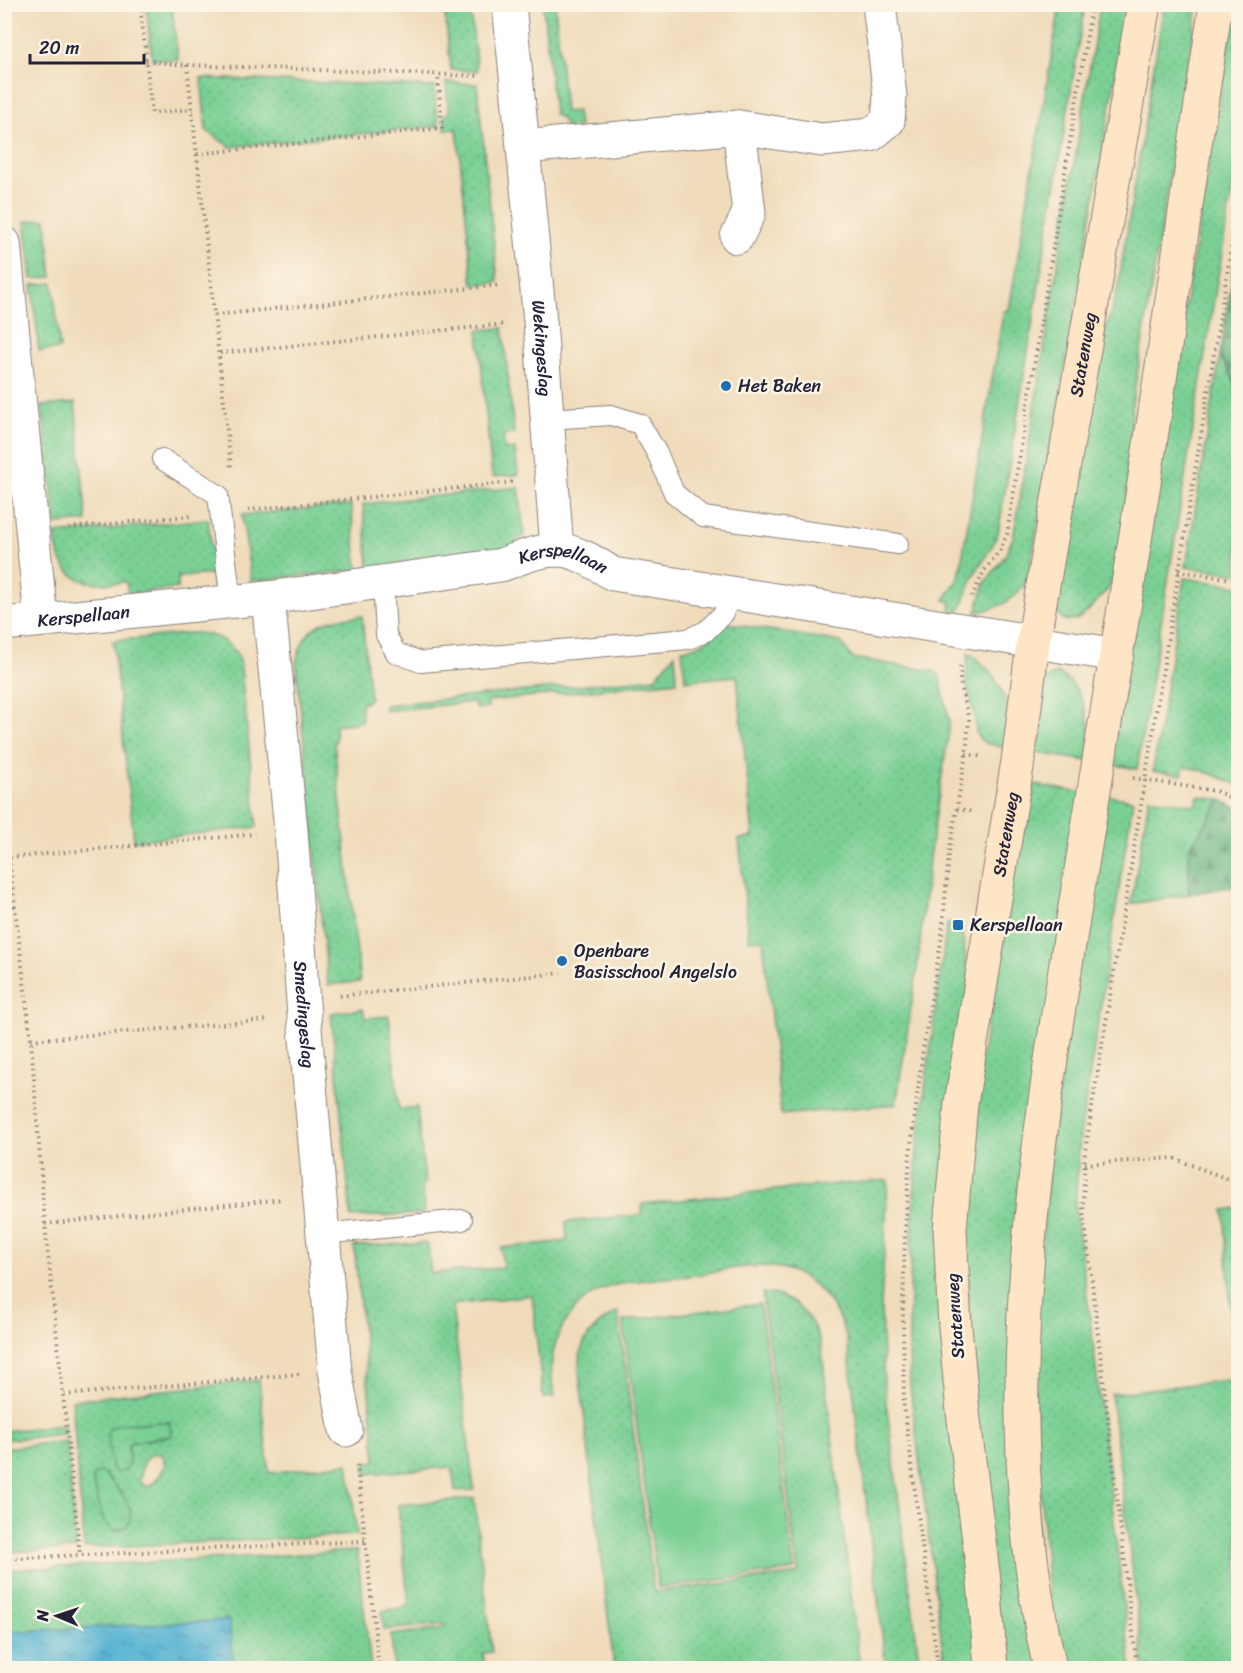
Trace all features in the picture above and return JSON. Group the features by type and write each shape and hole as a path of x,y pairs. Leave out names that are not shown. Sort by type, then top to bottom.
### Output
{"street":[{"name":"Wekingeslag","path":"509,4 540,321 557,550"},
{"path":"524,147 739,128 822,140 871,135 888,122 890,96 879,4"},
{"name":"Statenweg","path":"991,1668 984,1581 955,1327 950,1229 961,1103 1018,761 1033,643 1144,4"},
{"path":"1050,1668 1044,1642 1025,1490 1023,1404 1024,1317 1040,1146 1053,1040 1117,655 1216,4"},
{"path":"738,237 748,213 739,128"},
{"path":"4,243 41,620"},
{"name":"Kerspellaan","path":"4,624 268,598 501,565 526,556 557,550 588,559 614,574 1117,655"},
{"name":"Smedingeslag","path":"268,598 291,830 335,1371 346,1430"}],"lane":[{"path":"547,419 611,415 640,424 658,455 674,493 704,517 898,544"},
{"path":"162,459 218,495 228,512 231,602"},
{"path":"383,582 386,635 396,653 421,662 688,639 706,631 724,613 729,593"},
{"path":"323,1234 462,1220"}],"path":[{"path":"140,4 152,113 193,109"},
{"path":"965,631 971,598 984,571 1000,550 1007,534 1092,4"},
{"path":"146,62 516,78"},
{"path":"187,65 220,353 228,512"},
{"path":"197,154 442,128 438,75"},
{"path":"1137,1668 1083,1206 1085,1151 1239,206"},
{"path":"215,315 536,281"},
{"path":"220,353 540,321"},
{"path":"32,532 552,478"},
{"path":"1178,571 1239,580"},
{"path":"1144,780 1216,791 1239,801"},
{"path":"80,1555 45,1224 31,1040 7,858 291,830"},
{"path":"31,1040 304,1008 561,973"},
{"path":"1085,1164 1173,1158 1239,1183"},
{"path":"45,1224 320,1196"},
{"path":"64,1395 335,1371"},
{"path":"346,1430 356,1454 380,1668"},
{"path":"4,1559 365,1541"}],"green space":[{"path":"146,5 172,5 178,60 152,59"},
{"path":"444,5 470,5 477,71 451,70"},
{"path":"543,5 555,5 565,112 577,111 579,127 566,128 561,118 554,114"},
{"path":"1060,5 1085,5 998,533 974,575 959,611 950,613 951,602 944,600 959,577 1003,314 1004,311 1009,310"},
{"path":"1100,5 1128,5 1029,574 1015,595 1001,605 976,612 985,583 1007,553 1014,534"},
{"path":"1164,5 1198,5 1132,405 1128,484 1118,563 1109,588 1087,612 1078,619 1069,621 1063,619 1054,608 1085,404 1118,287"},
{"path":"1235,5 1238,5 1238,154 1137,769 1110,764"},
{"path":"201,78 435,87 439,126 230,147 206,130"},
{"path":"446,82 477,84 498,282 473,285 457,129 445,130 444,115 449,114"},
{"path":"46,219 52,277 32,279 25,221"},
{"path":"1238,241 1238,400 1233,378 1220,356"},
{"path":"53,283 60,349 39,351 32,285"},
{"path":"503,328 514,434 503,435 505,450 515,449 518,475 492,477 478,330"},
{"path":"1220,356 1233,378 1238,400 1238,574 1186,567"},
{"path":"75,403 87,521 56,524 42,406"},
{"path":"519,487 524,535 506,550 369,569 363,504"},
{"path":"351,505 358,570 251,581 242,515"},
{"path":"208,519 216,584 213,585 212,574 178,577 178,588 128,594 126,582 87,582 68,572 62,562 55,534"},
{"path":"1184,578 1238,586 1238,785 1201,770 1184,767 1182,775 1153,771"},
{"path":"362,616 370,698 361,704 362,722 335,725 336,741 334,742 360,982 328,985 296,663 305,639 318,625 327,621"},
{"path":"721,622 841,642 852,658 934,671 939,675 949,719 949,731 929,858 917,970 896,1104 781,1115 763,939 749,940 739,839 753,837 737,676 685,681 682,649 706,641"},
{"path":"190,633 219,638 230,646 240,659 257,827 134,841 113,641"},
{"path":"968,653 983,664 995,678 1003,694 1007,712 1012,713 1005,748 985,743 976,732 966,681"},
{"path":"675,654 677,681 488,701 488,708 475,709 474,702 385,711 385,705 655,678"},
{"path":"1056,673 1063,676 1075,688 1086,711 1089,727 1088,761 1030,752 1044,680"},
{"path":"1025,783 1083,793 1030,1140 1040,1668 1001,1668 965,1332 967,1149"},
{"path":"1104,795 1133,800 1080,1137 1075,1208 1131,1668 1062,1668 1050,1618 1031,1364 1053,1123"},
{"path":"1198,796 1221,800 1189,849 1189,894 1131,904 1149,798 1196,805"},
{"path":"1221,800 1238,808 1238,886 1189,894 1189,849"},
{"path":"947,923 961,926 969,981 959,1044 981,1668 945,1668 910,1386 911,1248 917,1149"},
{"path":"363,1009 365,1018 389,1016 399,1109 417,1107 425,1184 422,1185 424,1211 422,1214 351,1217 331,1013"},
{"path":"888,1180 881,1307 884,1385 920,1668 886,1668 847,1339 843,1326 821,1291 800,1275 787,1270 762,1266 741,1267 626,1283 595,1293 577,1307 557,1338 551,1365 554,1397 543,1398 532,1295 452,1305 474,1490 455,1491 452,1467 366,1474 365,1463 376,1461 354,1246 425,1243 428,1245 431,1273 503,1268 501,1248 567,1241 566,1222 642,1215 642,1204"},
{"path":"1238,1208 1238,1668 1144,1668 1111,1394 1235,1379 1224,1210"},
{"path":"762,1293 784,1298 800,1309 813,1325 821,1345 860,1668 614,1668 579,1371 584,1343 602,1322 618,1312 654,1592 798,1574"},
{"path":"760,1304 794,1570 658,1588 623,1321"},
{"path":"259,1380 269,1473 348,1463 357,1535 84,1548 72,1400","holes":["170,1422 171,1436 129,1443 129,1464 110,1428 120,1424","157,1453 163,1456 165,1466 156,1481 146,1487 140,1481 147,1457","105,1474 131,1509 125,1528 119,1530 104,1522 92,1478"]},
{"path":"170,1422 171,1436 131,1442 128,1445 129,1464 126,1470 118,1473 112,1469 107,1434 110,1428 120,1424"},
{"path":"64,1425 65,1434 5,1440 5,1431"},
{"path":"67,1441 76,1549 5,1552 5,1448"},
{"path":"100,1472 105,1474 126,1500 131,1514 125,1528 114,1530 104,1522 92,1478"},
{"path":"474,1498 492,1652 483,1653 485,1668 394,1668 391,1635 445,1628 444,1624 384,1630 382,1611 409,1606 398,1505"},
{"path":"357,1551 371,1668 234,1668 228,1620 5,1632 5,1570"}],"water":[{"path":"229,1620 234,1668 5,1668 5,1632"}],"place":[{"name":"Het Baken","path":"726,386"},
{"name":"Kerspellaan","path":"958,925"},
{"name":"Openbare Basisschool Angelslo","path":"562,961"}]}
